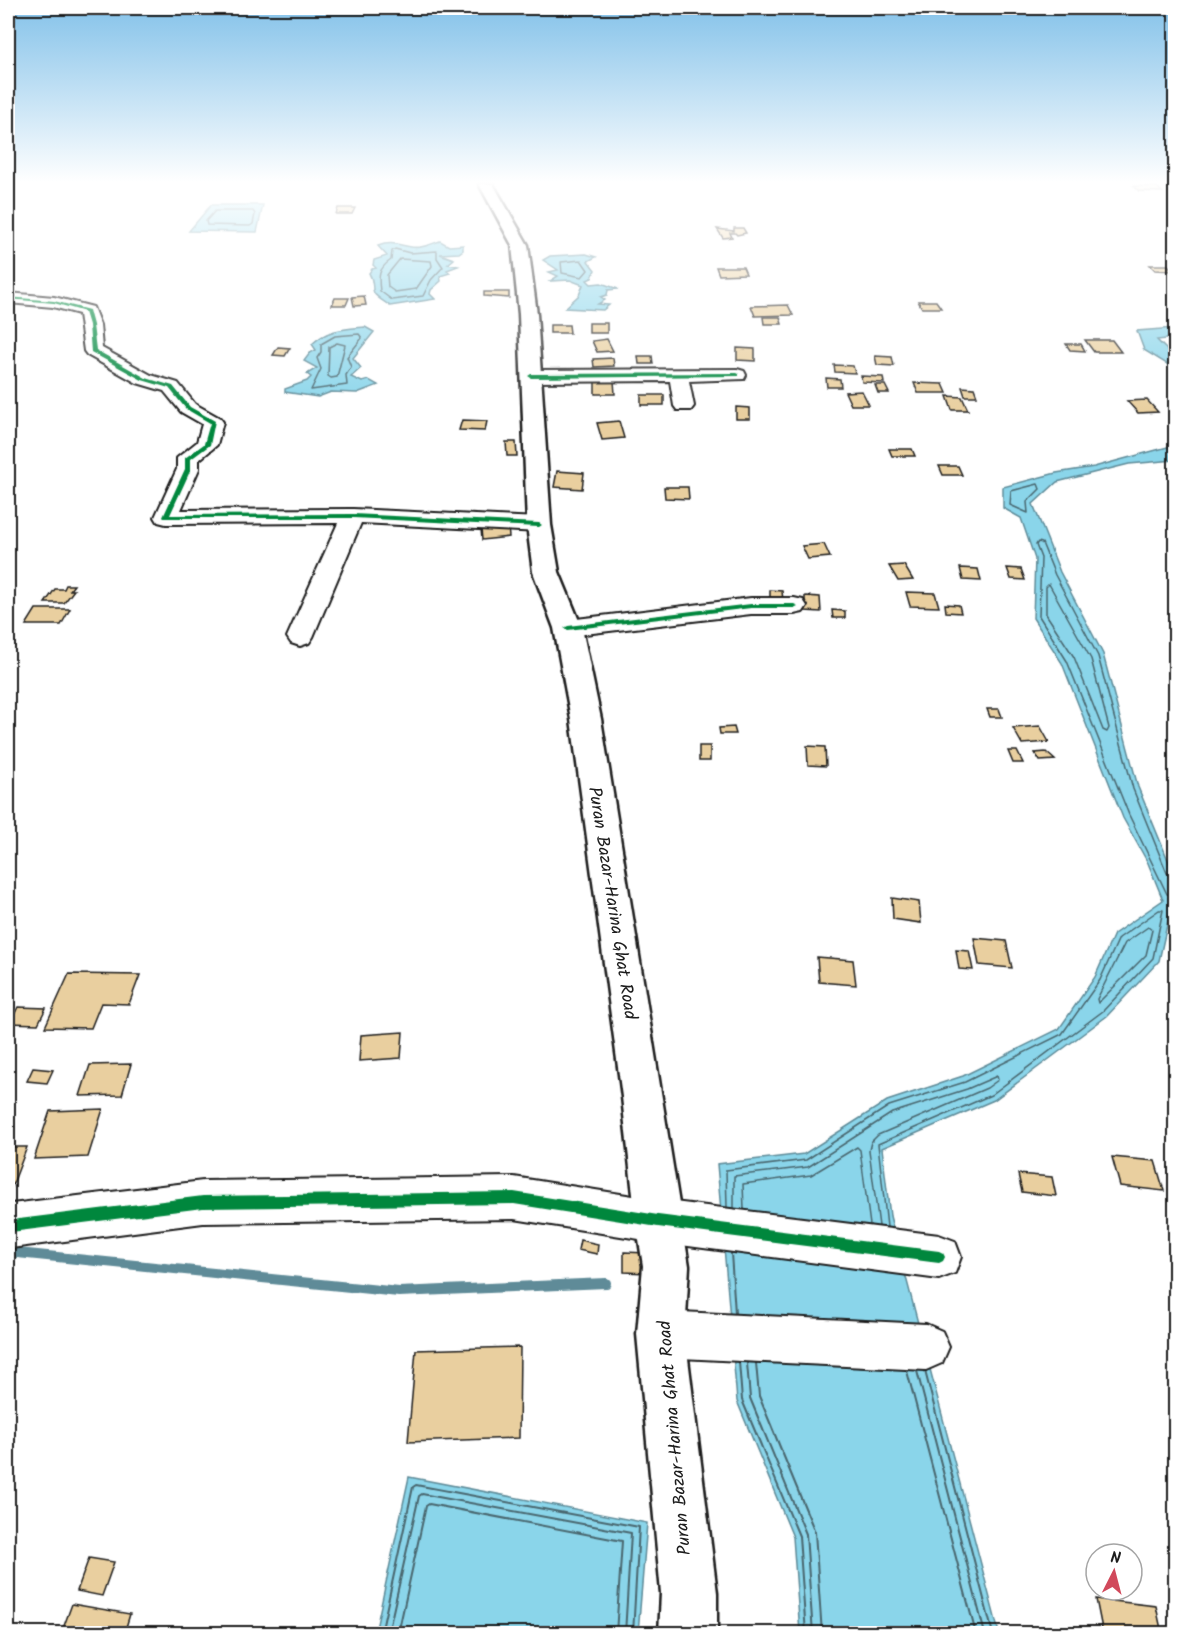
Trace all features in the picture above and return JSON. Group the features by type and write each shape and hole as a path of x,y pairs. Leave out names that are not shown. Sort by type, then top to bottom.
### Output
{"main road":[{"name":"Puran Bazar-Harina Ghat Road","path":"522,261 528,314 539,525 546,572 568,628 586,719 666,1266 661,1334 689,1593 688,1634"}],"street":[{"path":"8,298 54,302 87,311 91,325 93,351 144,379 171,387 188,408 213,422 207,445 188,458 188,469 166,518 353,516 539,525"},
{"path":"679,375 684,406"},
{"path":"531,376 737,375"},
{"path":"300,637 353,516"},
{"path":"568,628 752,606 794,606"},
{"path":"11,1226 203,1202 514,1198 658,1221 939,1257"},
{"path":"661,1334 926,1347"}],"water":[{"path":"374,261 452,261 448,264 458,266 447,270 450,273 440,276 441,281 431,290 430,294 435,299 390,306 373,291 369,273 376,268 373,265"},
{"path":"544,261 589,261 595,270 592,278 587,280 591,284 601,283 618,289 608,290 607,295 601,297 605,300 598,304 609,305 603,310 565,308 579,295 583,285 570,280 550,281 558,276 549,272 558,270"},
{"path":"365,327 374,332 353,358 361,368 351,377 362,382 369,380 378,385 357,393 331,392 318,397 285,392 285,389 307,381 311,377 307,374 317,368 304,361 310,353 316,350 312,344 318,339 337,331"},
{"path":"1175,328 1175,338 1157,340 1175,358 1175,369 1144,350 1137,331"},
{"path":"1175,445 1175,460 1129,464 1057,482 1033,504 1060,572 1103,654 1138,787 1175,877 1175,889 1159,961 1107,1016 994,1100 882,1148 890,1216 999,1633 800,1633 793,1537 737,1401 717,1164 804,1154 887,1101 963,1076 1059,1029 1095,977 1114,934 1163,900 1148,863 1123,818 1062,663 1033,618 1035,559 1021,518 1003,508 1003,487 1056,473 1094,467"},
{"path":"409,1477 647,1523 638,1633 375,1633"}],"building":[{"path":"1150,265 1168,265 1173,271 1155,270"},
{"path":"716,267 743,267 746,274 719,275"},
{"path":"484,292 509,292 509,298 484,296"},
{"path":"364,296 366,305 354,306 352,297"},
{"path":"335,298 349,298 346,305 332,305"},
{"path":"918,301 936,301 941,308 922,308"},
{"path":"788,305 793,315 755,316 751,306"},
{"path":"763,317 780,317 782,324 764,324"},
{"path":"589,323 607,323 607,333 589,333"},
{"path":"550,325 569,325 570,333 550,333"},
{"path":"607,339 613,351 597,352 592,341"},
{"path":"1085,340 1112,340 1121,352 1094,352"},
{"path":"1066,344 1081,344 1085,351 1070,350"},
{"path":"278,347 290,348 285,356 273,355"},
{"path":"737,348 755,349 755,361 737,360"},
{"path":"638,356 652,356 653,364 639,364"},
{"path":"875,356 892,357 894,366 877,365"},
{"path":"613,358 614,366 594,367 593,359"},
{"path":"834,365 853,366 855,373 835,372"},
{"path":"861,376 883,377 884,383 862,382"},
{"path":"826,378 840,379 841,387 827,387"},
{"path":"595,381 614,381 615,394 595,394"},
{"path":"914,383 943,384 947,393 918,393"},
{"path":"875,385 885,385 889,393 878,393"},
{"path":"962,387 974,388 977,396 965,396"},
{"path":"862,391 869,405 851,405 845,392"},
{"path":"641,395 664,395 664,405 641,405"},
{"path":"947,396 962,397 968,410 952,410"},
{"path":"1147,400 1158,412 1138,413 1127,401"},
{"path":"736,407 750,408 750,419 736,419"},
{"path":"462,420 487,421 485,431 459,430"},
{"path":"619,421 624,438 602,440 597,423"},
{"path":"506,442 516,442 517,456 507,456"},
{"path":"889,449 912,449 915,456 892,456"},
{"path":"939,466 958,466 962,475 943,475"},
{"path":"557,471 584,473 582,489 554,487"},
{"path":"664,487 688,487 689,499 665,498"},
{"path":"508,527 509,537 482,540 481,529"},
{"path":"824,544 830,557 808,559 802,546"},
{"path":"904,565 913,580 898,581 889,566"},
{"path":"960,568 978,569 981,581 963,580"},
{"path":"1007,568 1021,569 1025,580 1011,579"},
{"path":"66,585 74,585 70,590 74,590 64,603 45,603 55,589 64,589"},
{"path":"770,590 782,591 783,601 770,600"},
{"path":"906,592 935,593 939,607 910,606"},
{"path":"805,596 820,597 821,612 805,611"},
{"path":"945,604 959,605 961,613 946,612"},
{"path":"36,609 70,609 61,625 26,625"},
{"path":"832,610 845,611 845,618 833,618"},
{"path":"987,709 999,709 1002,717 990,717"},
{"path":"1040,726 1049,742 1022,744 1013,728"},
{"path":"734,727 736,734 720,734 719,728"},
{"path":"699,746 710,746 710,761 699,761"},
{"path":"807,746 825,747 826,766 808,765"},
{"path":"1008,751 1017,751 1023,763 1013,763"},
{"path":"1046,752 1055,760 1040,761 1035,753"},
{"path":"892,898 919,902 921,923 893,919"},
{"path":"974,938 1006,941 1012,968 979,965"},
{"path":"956,950 969,951 973,970 959,969"},
{"path":"817,957 853,960 856,985 819,982"},
{"path":"69,974 140,975 129,1004 101,1003 91,1028 45,1027"},
{"path":"18,1007 46,1008 38,1024 10,1023"},
{"path":"403,1032 401,1058 359,1061 361,1035"},
{"path":"131,1064 122,1095 80,1096 90,1065"},
{"path":"33,1068 53,1070 47,1083 27,1081"},
{"path":"103,1109 88,1157 34,1159 50,1111"},
{"path":"8,1147 27,1147 8,1197"},
{"path":"1112,1157 1155,1161 1164,1191 1120,1186"},
{"path":"1018,1174 1052,1177 1056,1196 1022,1192"},
{"path":"580,1240 598,1244 597,1254 578,1250"},
{"path":"624,1252 647,1253 647,1273 624,1272"},
{"path":"520,1347 519,1438 408,1442 416,1350"},
{"path":"89,1558 114,1562 102,1596 77,1591"},
{"path":"1097,1602 1156,1606 1162,1634 1103,1634"},
{"path":"72,1604 130,1614 124,1634 61,1634"}],"waterway":[{"path":"8,1252 399,1292 606,1283"}],"cycle path":[{"path":"8,298 54,302 87,311 91,325 93,351 144,379 171,387 188,408 213,422 207,445 188,458 188,469 166,517 353,516 539,525"},
{"path":"531,376 737,375"},
{"path":"568,628 751,606 794,606"},
{"path":"11,1226 203,1202 514,1198 658,1221 939,1257"}]}
